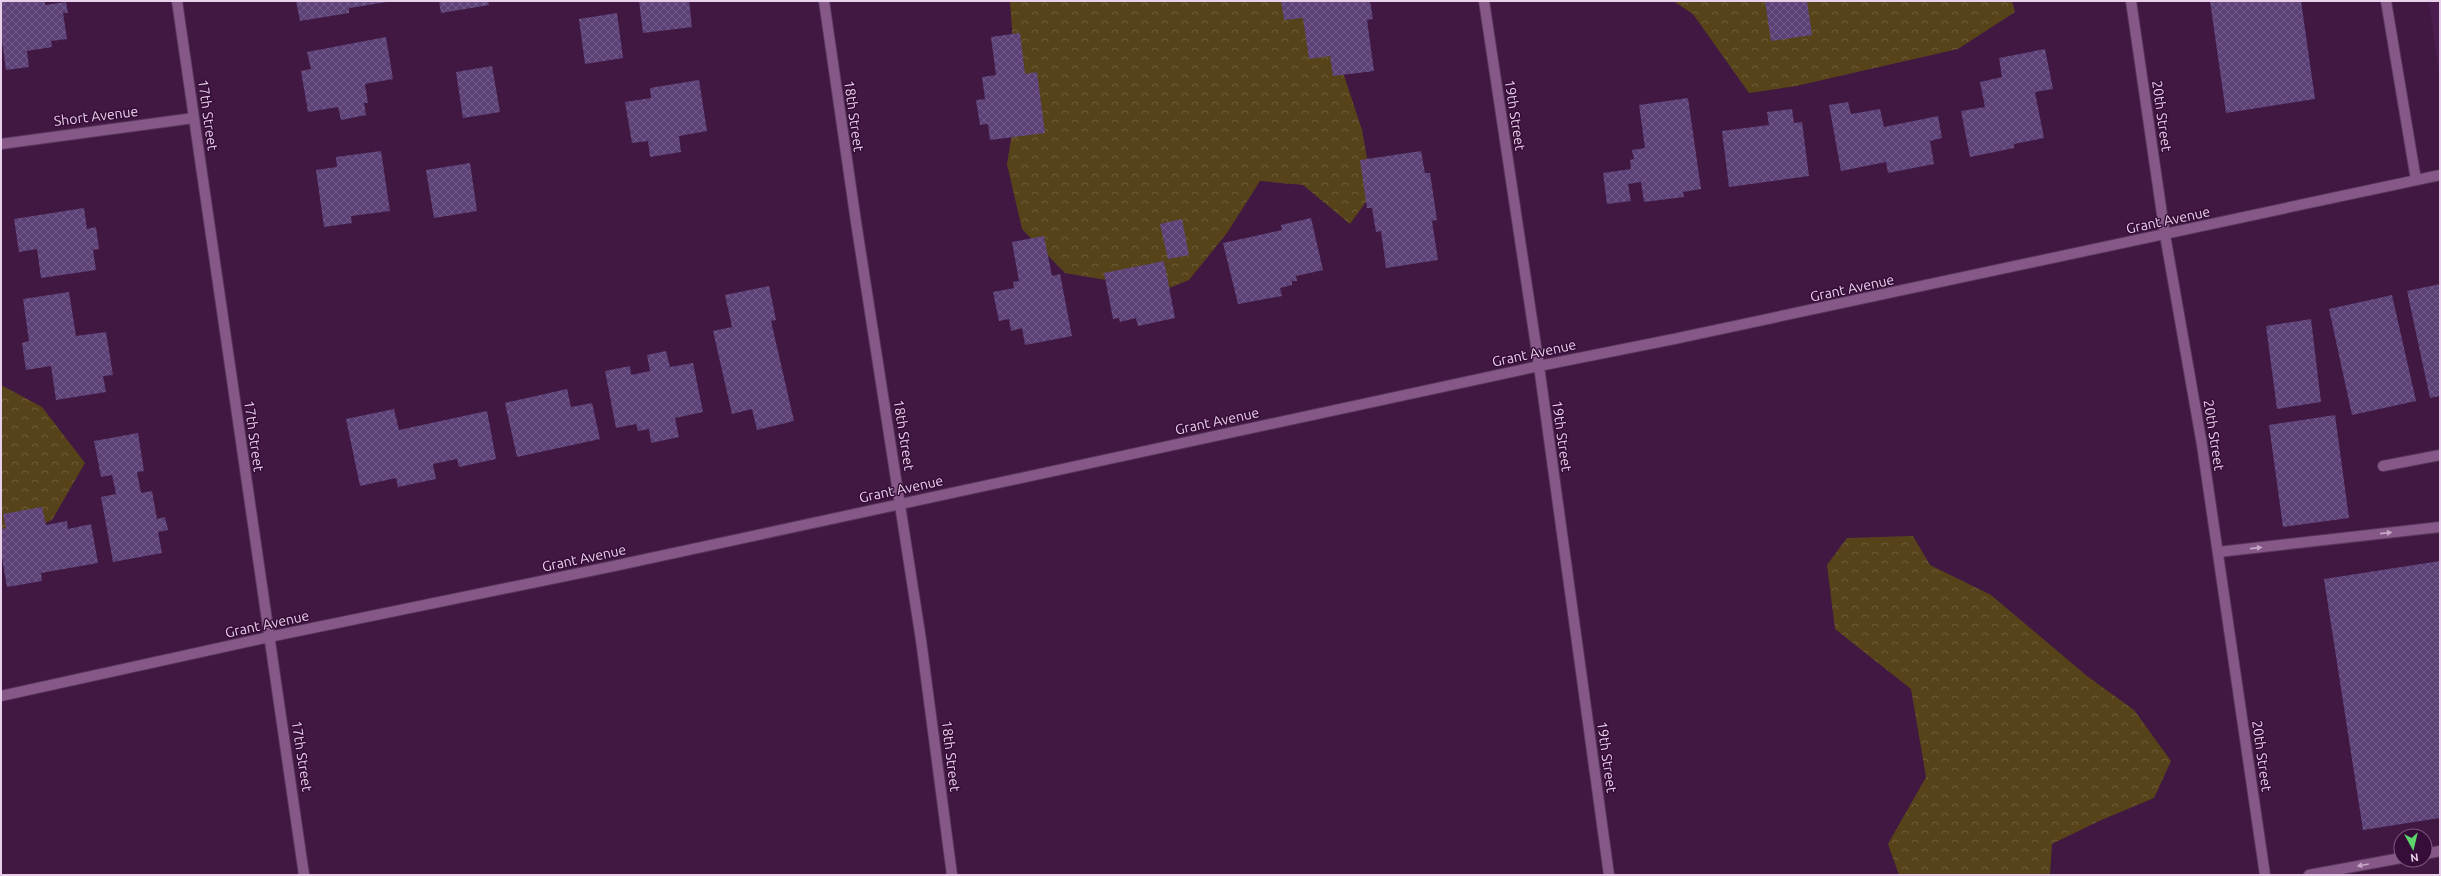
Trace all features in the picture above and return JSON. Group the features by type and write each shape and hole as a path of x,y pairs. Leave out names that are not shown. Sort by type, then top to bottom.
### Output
{"street":[{"name":"17th Street","path":"177,1 304,875"},
{"name":"18th Street","path":"824,1 856,222 921,640 952,875"},
{"name":"19th Street","path":"1484,1 1539,366 1609,875"},
{"name":"20th Street","path":"2131,1 2165,235 2202,445 2265,875"},
{"path":"2386,1 2416,180"},
{"name":"Short Avenue","path":"1,144 194,118"},
{"name":"Grant Avenue","path":"1,696 269,637 517,587 1539,366 1674,339 2165,235 2440,175"},
{"path":"2383,466 2440,455"},
{"path":"2218,552 2440,527"},
{"path":"2309,875 2393,859"}],"shaded area":[{"path":"2429,1 2440,1 2440,81"}],"green space":[{"path":"1010,1 1294,1 1337,54 1362,130 1373,192 1350,224 1303,185 1260,181 1227,233 1189,280 1164,290 1065,273 1022,229 1007,164 1017,102"},
{"path":"1673,1 2012,1 2015,12 1958,49 1796,86 1749,93 1693,14"},
{"path":"1,385 42,407 85,463 52,520 1,541"},
{"path":"1913,536 1930,565 1991,595 2087,676 2134,710 2171,761 2154,798 2099,821 2052,844 2050,875 1899,875 1888,844 1926,777 1911,689 1835,629 1827,565 1847,538"}],"building":[{"path":"1,1 45,1 45,5 66,2 68,13 63,13 67,39 51,41 52,47 27,51 29,67 6,70 1,34"},
{"path":"296,1 387,2 349,8 349,13 300,21"},
{"path":"439,1 488,1 489,5 441,13"},
{"path":"639,1 689,1 692,27 643,33"},
{"path":"1281,1 1370,1 1373,19 1367,20 1374,71 1333,76 1330,56 1309,59 1303,18 1284,20"},
{"path":"1765,1 1807,1 1812,35 1771,41"},
{"path":"2210,1 2301,1 2315,99 2226,113"},
{"path":"617,13 623,58 585,64 579,19"},
{"path":"1020,33 1025,74 1037,72 1045,133 990,140 988,124 980,125 976,100 985,99 982,77 996,75 991,37"},
{"path":"386,37 393,79 365,84 368,103 364,103 366,115 341,120 338,107 308,112 301,71 311,69 307,52"},
{"path":"2045,49 2053,89 2035,92 2044,138 2014,144 2014,148 1970,157 1961,111 1985,107 1980,82 2002,77 1999,58"},
{"path":"492,66 500,112 463,118 456,72"},
{"path":"699,80 707,131 679,136 681,152 650,157 648,141 632,143 625,102 651,98 650,88"},
{"path":"1688,98 1701,189 1683,192 1684,197 1644,202 1641,182 1628,184 1631,201 1607,204 1603,173 1631,169 1630,160 1634,159 1632,150 1645,148 1639,105"},
{"path":"1848,102 1851,114 1880,109 1884,127 1938,116 1942,138 1930,141 1934,164 1888,173 1886,162 1841,171 1829,105"},
{"path":"1792,109 1794,123 1802,122 1809,176 1729,187 1722,131 1769,125 1767,112"},
{"path":"381,151 390,211 351,216 352,223 324,227 316,170 337,167 336,157"},
{"path":"1421,151 1425,173 1430,173 1437,220 1432,221 1438,260 1386,268 1381,231 1376,232 1372,208 1367,208 1360,160"},
{"path":"470,163 477,211 434,218 426,170"},
{"path":"84,208 87,229 96,227 99,249 93,250 96,270 41,278 37,249 19,252 14,219"},
{"path":"1311,218 1323,270 1296,276 1297,281 1292,281 1292,285 1280,288 1282,296 1238,304 1223,243 1282,230 1281,225"},
{"path":"1182,219 1189,255 1168,259 1160,224"},
{"path":"1044,236 1052,276 1060,274 1072,336 1025,345 1022,328 1011,331 1009,319 999,321 993,292 1014,288 1013,282 1019,281 1012,242"},
{"path":"1164,261 1175,318 1138,326 1136,318 1120,322 1119,318 1113,319 1104,273"},
{"path":"2440,284 2440,396 2430,398 2407,291"},
{"path":"769,286 776,320 771,321 794,421 757,430 752,409 732,414 713,331 732,327 725,295"},
{"path":"69,292 76,336 106,332 113,375 103,376 106,392 56,400 51,366 26,370 22,343 29,341 23,299"},
{"path":"2392,295 2416,401 2352,415 2329,309"},
{"path":"2311,319 2321,402 2277,409 2266,326"},
{"path":"666,351 670,367 693,363 703,412 675,418 679,437 651,443 649,429 638,431 636,424 616,428 605,371 630,366 631,375 650,371 647,355"},
{"path":"567,389 571,407 592,403 600,439 517,457 505,403"},
{"path":"394,409 399,430 487,411 496,459 459,467 457,459 433,464 436,479 398,487 396,478 360,486 346,419"},
{"path":"2335,415 2349,518 2283,527 2269,425"},
{"path":"138,433 144,471 137,472 141,493 152,491 157,519 165,517 168,530 158,532 162,553 113,562 101,497 116,494 112,475 101,477 94,441"},
{"path":"42,507 46,525 67,521 68,529 91,524 98,563 41,573 42,581 7,587 1,552 1,529 6,528 3,514"},
{"path":"2440,561 2440,818 2363,830 2324,579"}]}
